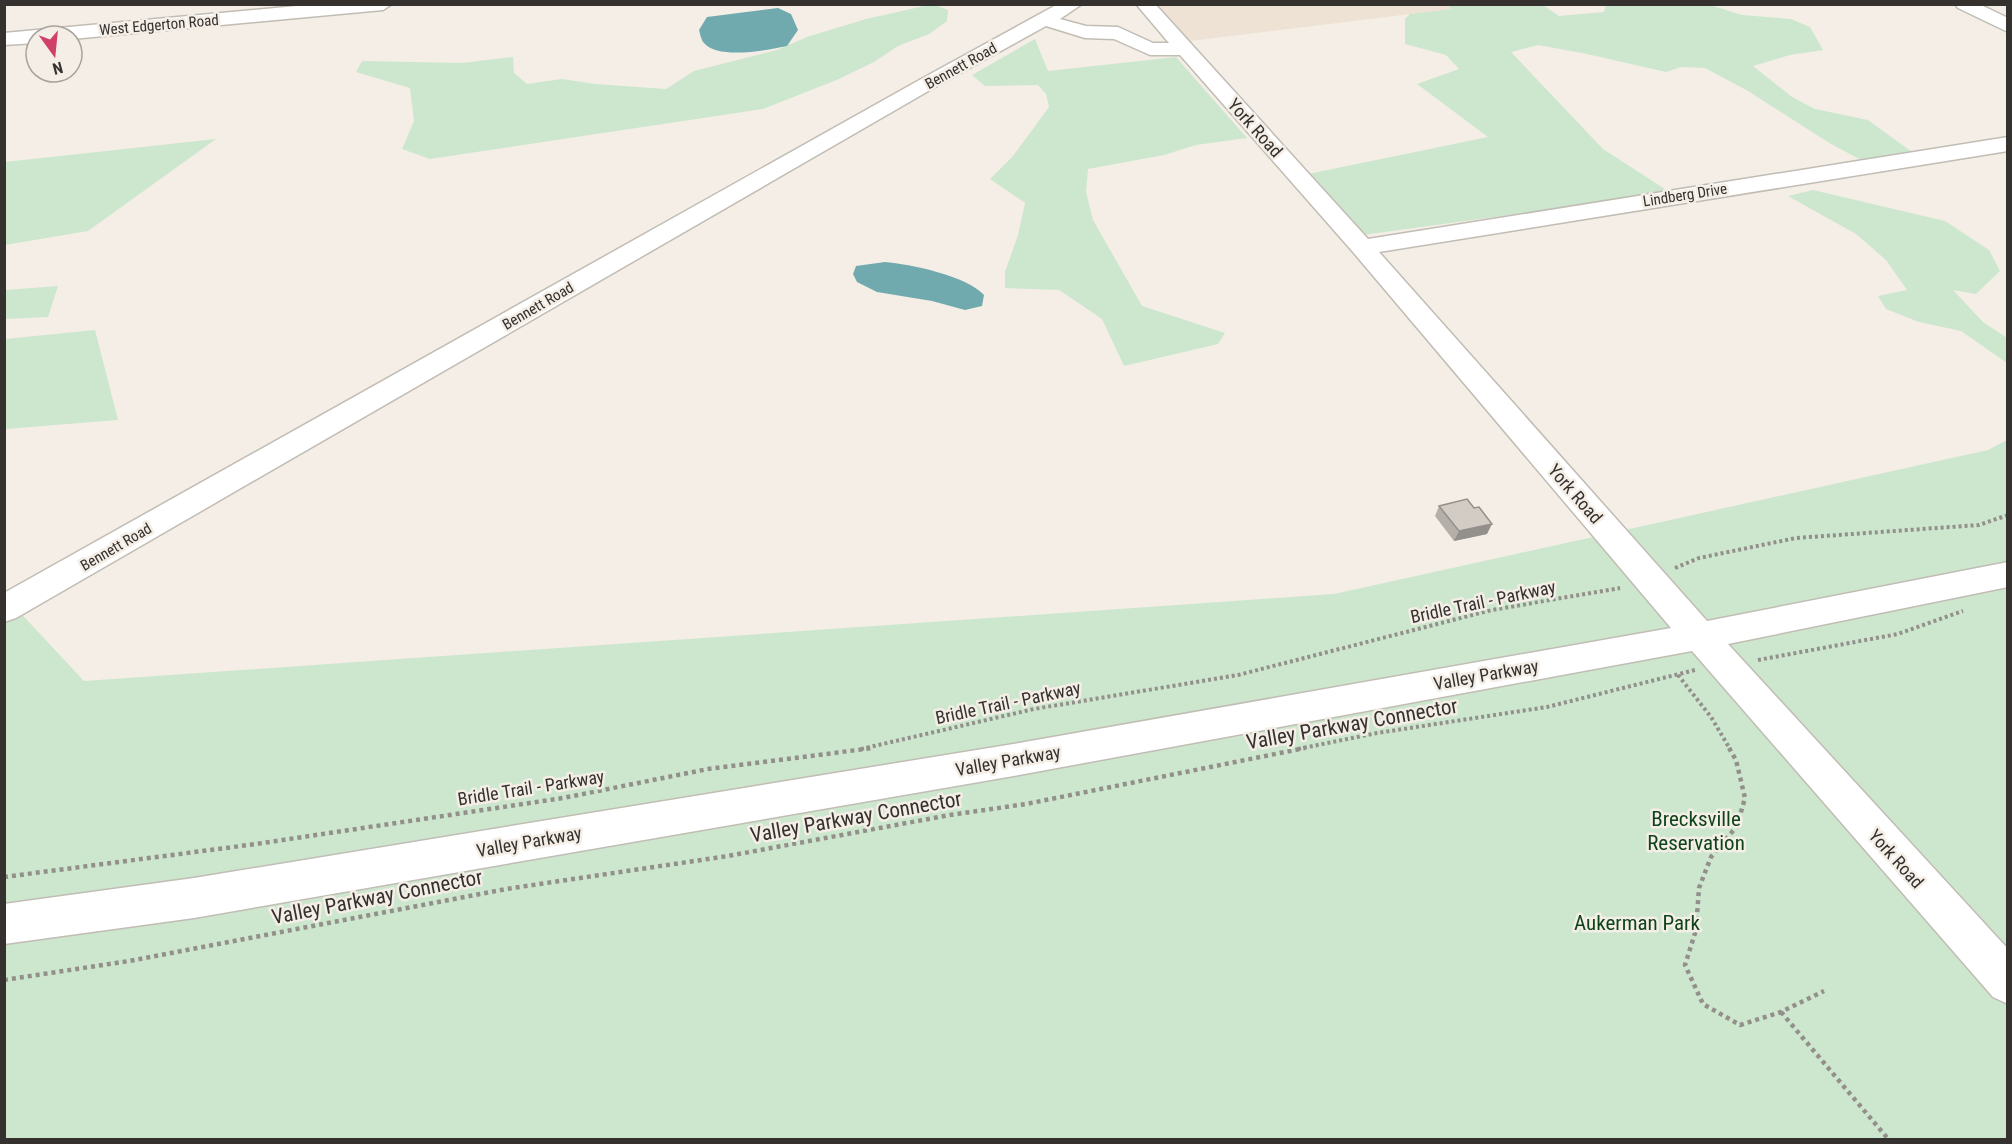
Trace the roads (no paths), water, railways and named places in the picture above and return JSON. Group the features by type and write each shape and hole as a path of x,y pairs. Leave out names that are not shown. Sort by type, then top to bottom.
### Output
{"street":[{"name":"West Edgerton Road","path":"84,32 383,4"},
{"name":"Bennett Road","path":"4,609 930,82 1073,4"},
{"name":"York Road","path":"1144,4 1362,247 1648,579 1700,653 1879,840 2007,982"},
{"path":"1964,4 2007,26"},
{"path":"1044,20 1085,32 1118,33 1150,49 1184,49"},
{"path":"4,39 24,37"},
{"name":"Lindberg Drive","path":"1362,247 2007,144"},
{"name":"Valley Parkway","path":"4,924 194,898 1019,759 1700,653 2007,574"}],"water":[{"path":"778,8 791,14 798,30 787,46 744,52 720,51 711,48 701,38 699,30 707,17"},
{"path":"885,262 923,268 965,282 984,295 982,306 965,310 932,301 877,292 857,282 853,274 856,266"}],"park label":[{"name":"Brecksville Reservation","path":"1696,831"},
{"name":"Aukerman Park","path":"1637,923"}]}
